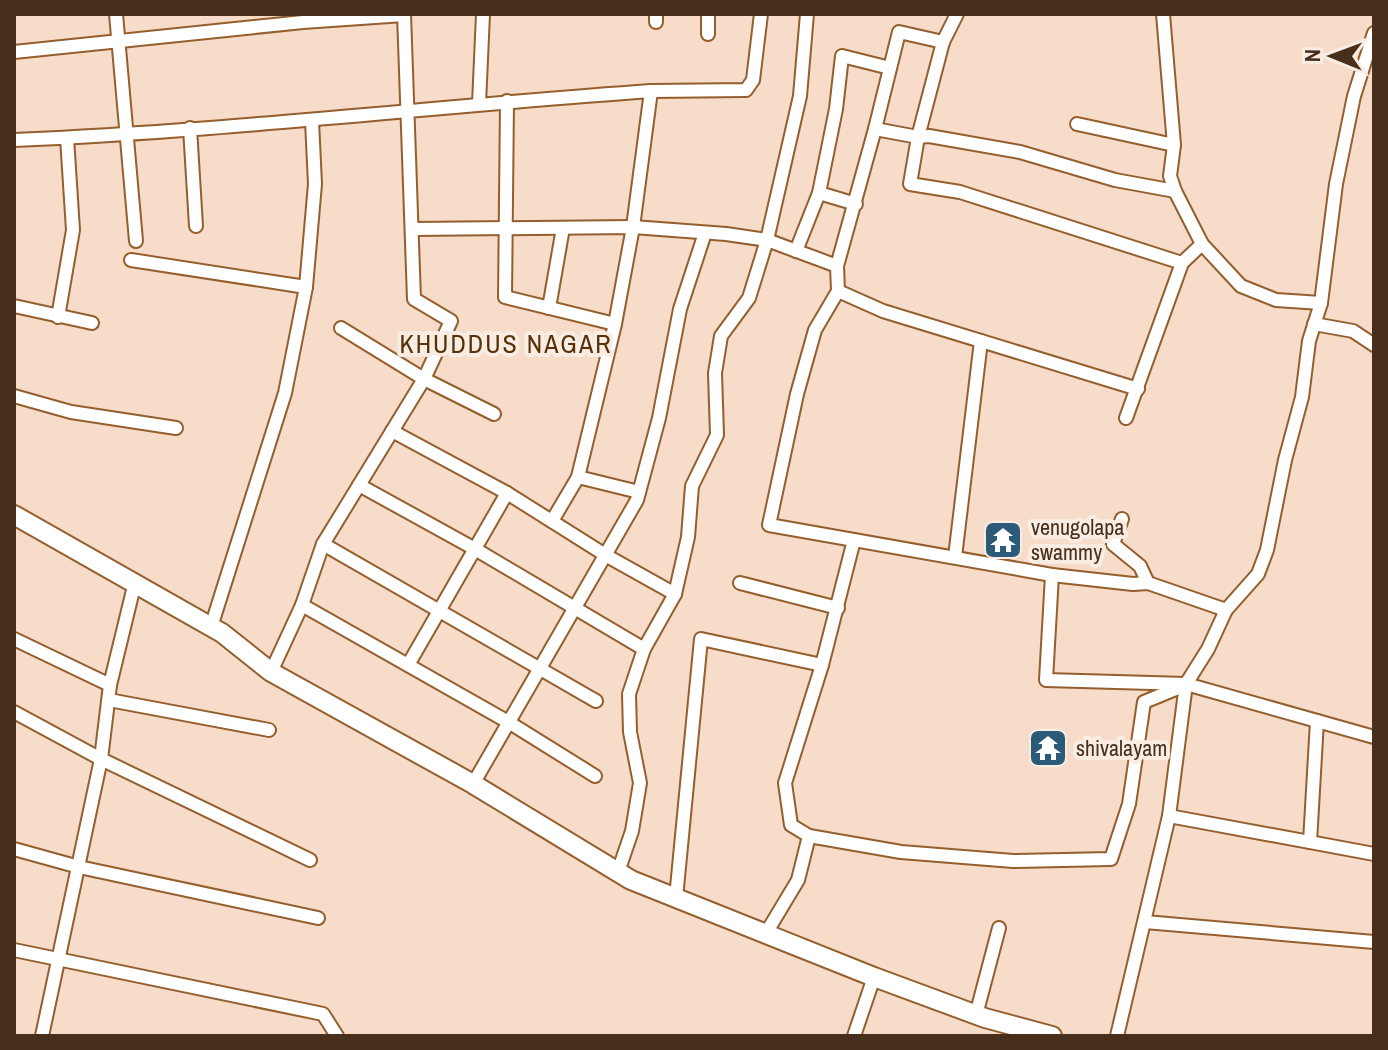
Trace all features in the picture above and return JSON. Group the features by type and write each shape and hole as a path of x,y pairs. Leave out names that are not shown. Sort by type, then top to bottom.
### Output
{"main road":[{"path":"14,515 211,627 271,672 473,784 618,872 765,935 874,977 976,1015 1052,1036"}],"street":[{"path":"116,14 136,241"},
{"path":"14,52 302,18 404,14 414,299 451,321 424,379 323,544 302,605 271,672"},
{"path":"479,104 483,14"},
{"path":"708,14 708,34"},
{"path":"14,140 312,121 507,101 651,91 746,90 753,80 761,14"},
{"path":"618,872 632,831 640,783 630,732 629,694 644,649 675,594 688,537 692,486 717,435 715,373 721,336 749,298 767,240 800,96 807,14"},
{"path":"957,14 943,42 918,137 910,184 960,192 1182,263"},
{"path":"1163,14 1174,145 1170,176 1202,244 1241,286 1276,300 1321,303"},
{"path":"943,42 899,32 856,204 837,266 838,291 815,330 797,394 769,525 1052,575 1148,583 1226,610"},
{"path":"1117,1036 1169,816 1186,684 1208,649 1226,610 1258,574 1267,550 1285,460 1302,397 1309,341 1321,303 1336,184 1354,96 1374,33"},
{"path":"796,251 819,193 836,109 842,56 890,68"},
{"path":"552,521 578,477 615,324 633,227 651,91"},
{"path":"507,101 505,297 615,324"},
{"path":"211,627 285,393 306,287 315,184 312,121"},
{"path":"1077,124 1174,145"},
{"path":"190,128 196,226"},
{"path":"875,129 1020,152 1115,180 1175,191"},
{"path":"58,317 73,230 67,138"},
{"path":"819,193 856,204"},
{"path":"412,229 633,227 705,233 767,240 837,266"},
{"path":"549,308 563,228"},
{"path":"473,784 607,556 639,492 659,418 680,309 705,233"},
{"path":"1126,418 1182,263 1202,244"},
{"path":"131,260 306,287"},
{"path":"838,291 883,311 1138,389"},
{"path":"14,306 92,323"},
{"path":"1314,324 1353,331 1374,345"},
{"path":"341,328 424,379 494,414"},
{"path":"955,557 981,341"},
{"path":"14,396 71,412 176,428"},
{"path":"392,431 507,493 607,556 675,594"},
{"path":"578,477 639,492"},
{"path":"359,485 644,649"},
{"path":"408,665 507,493"},
{"path":"1122,519 1113,544 1140,566 1148,583"},
{"path":"854,540 822,665 785,783 791,825 809,836 901,852 1013,861 1111,859 1129,804 1144,702 1186,684"},
{"path":"323,544 542,667 596,701"},
{"path":"1052,575 1046,680 1186,684 1374,737"},
{"path":"42,1036 101,759 110,685 135,582"},
{"path":"740,583 838,608"},
{"path":"302,605 510,723 595,776"},
{"path":"14,639 110,685"},
{"path":"676,898 701,639 822,665"},
{"path":"109,700 269,730"},
{"path":"14,712 101,759 310,860"},
{"path":"1310,842 1317,721"},
{"path":"1169,816 1374,854"},
{"path":"765,935 798,880 809,836"},
{"path":"14,849 79,867 318,918"},
{"path":"1145,922 1374,942"},
{"path":"976,1015 999,928"},
{"path":"14,950 323,1014 337,1036"},
{"path":"854,1036 874,977"}],"place":[{"name":"venugolapa swammy","path":"1003,540"},
{"name":"shivalayam","path":"1048,748"}],"district":[{"name":"KHUDDUS NAGAR","path":"506,344"}]}
